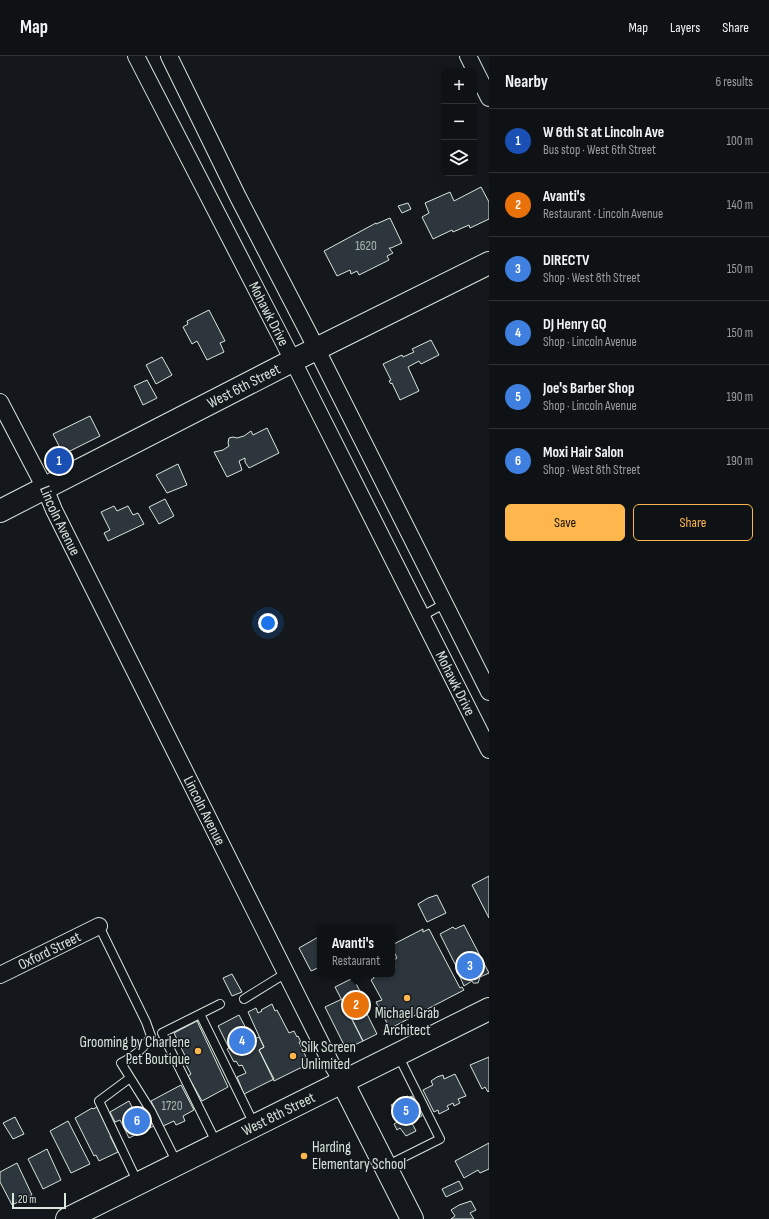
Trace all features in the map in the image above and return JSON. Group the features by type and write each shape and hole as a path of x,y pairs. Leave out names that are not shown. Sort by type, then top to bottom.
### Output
{"street":[{"name":"Mohawk Drive","path":"136,56 489,750"},
{"name":"Mohawk Drive","path":"169,56 238,196 489,692"},
{"path":"468,56 489,98"},
{"name":"West 6th Street","path":"0,511 292,361 489,263"},
{"name":"Lincoln Avenue","path":"0,402 331,1063 342,1081 412,1219"},
{"name":"Oxford Street","path":"2,969 99,926"},
{"name":"West 8th Street","path":"67,1219 489,1009"}],"lane":[{"path":"422,616 444,604"},
{"path":"99,926 146,1022 151,1036 146,1044 134,1056 122,1063 151,1111 178,1164"},
{"path":"244,999 286,973"},
{"path":"217,1144 162,1034 220,1004"},
{"path":"200,1014 255,1125"},
{"path":"386,1167 440,1139 397,1054"},
{"path":"130,1078 99,1101 138,1183"}],"building":[{"path":"481,187 489,202 489,219 470,228 469,225 453,232 452,230 433,239 422,217 429,213 425,203 450,192 454,201"},
{"path":"408,203 411,209 402,213 398,206"},
{"path":"390,218 402,243 389,248 393,253 387,256 389,260 359,275 357,271 351,274 350,270 337,276 324,251 376,223"},
{"path":"209,310 225,341 220,343 224,352 207,360 197,341 192,344 183,327 188,324 187,321"},
{"path":"431,340 439,355 421,364 419,361 408,367 419,391 400,400 392,383 391,384 389,381 391,380 383,364 402,355 403,357 414,352 412,349"},
{"path":"162,357 172,375 156,384 146,365"},
{"path":"147,380 157,398 143,405 134,386"},
{"path":"90,416 100,436 68,452 67,450 62,452 53,434"},
{"path":"267,428 279,453 249,468 245,462 245,458 239,461 242,470 227,477 214,452 223,450 229,446 229,438 244,436 251,431 253,435"},
{"path":"178,464 187,485 167,493 156,475"},
{"path":"165,499 174,516 159,524 149,507"},
{"path":"114,506 117,511 128,506 133,515 138,513 144,524 108,541 104,533 110,530 101,512"},
{"path":"489,876 489,918 472,885"},
{"path":"437,895 446,913 427,922 418,904"},
{"path":"464,925 489,973 480,977 478,983 473,983 472,981 464,986 458,970 440,934 453,927 455,929"},
{"path":"423,929 423,932 429,929 460,988 462,987 464,990 387,1030 385,1025 387,1023 376,1002 382,1000 371,980 374,977 395,977 395,959 397,958 395,954 395,943"},
{"path":"317,938 317,968 311,971 299,948"},
{"path":"232,974 242,992 232,996 223,978"},
{"path":"353,978 370,1010 366,1012 377,1034 363,1041 335,987"},
{"path":"342,999 363,1041 346,1049 325,1007"},
{"path":"272,1004 275,1011 277,1010 289,1033 294,1031 297,1037 298,1036 301,1042 299,1042 307,1059 304,1068 300,1068 274,1081 259,1050 264,1047 248,1012 256,1008 258,1013"},
{"path":"239,1015 252,1040 259,1037 264,1047 259,1050 274,1079 244,1094 237,1077 246,1073 242,1065 239,1066 236,1061 234,1062 218,1026"},
{"path":"197,1021 228,1087 202,1101 188,1076 191,1074 184,1061 187,1060 174,1033"},
{"path":"489,1057 488,1092 485,1087 482,1089 470,1065"},
{"path":"455,1074 466,1096 458,1099 460,1103 454,1106 453,1103 447,1106 449,1109 439,1114 438,1110 434,1112 423,1090 433,1085 431,1081 437,1077 443,1075 444,1079"},
{"path":"181,1085 194,1110 183,1116 185,1121 176,1125 174,1121 163,1126 151,1101"},
{"path":"408,1096 408,1098 412,1096 422,1116 411,1121 416,1131 406,1136 400,1128 397,1130 394,1124 399,1121 391,1105"},
{"path":"129,1101 134,1111 144,1106 154,1126 129,1138 120,1120 115,1122 110,1112"},
{"path":"97,1107 118,1152 99,1161 96,1155 94,1156 75,1118 92,1108"},
{"path":"15,1117 24,1134 13,1139 3,1123"},
{"path":"68,1121 90,1164 71,1173 50,1131"},
{"path":"489,1143 489,1169 480,1173 478,1170 464,1178 455,1161"},
{"path":"47,1149 61,1180 43,1189 28,1159"},
{"path":"17,1163 32,1195 12,1205 0,1182 0,1172"},
{"path":"459,1181 463,1189 446,1197 442,1189"},
{"path":"471,1201 476,1210 470,1213 474,1219 451,1219 455,1216 451,1210 459,1205"}],"place":[{"name":"W 6th St at Lincoln Ave","path":"59,461"},
{"name":"DIRECTV","path":"470,966"},
{"name":"Michael Grab Architect","path":"407,998"},
{"name":"Avanti's","path":"356,1005"},
{"name":"DJ Henry GQ","path":"242,1041"},
{"name":"Grooming by Charlene Pet Boutique","path":"198,1051"},
{"name":"Silk Screen Unlimited","path":"293,1056"},
{"name":"Joe's Barber Shop","path":"406,1111"},
{"name":"Moxi Hair Salon","path":"137,1121"},
{"name":"Harding Elementary School","path":"304,1156"}]}
